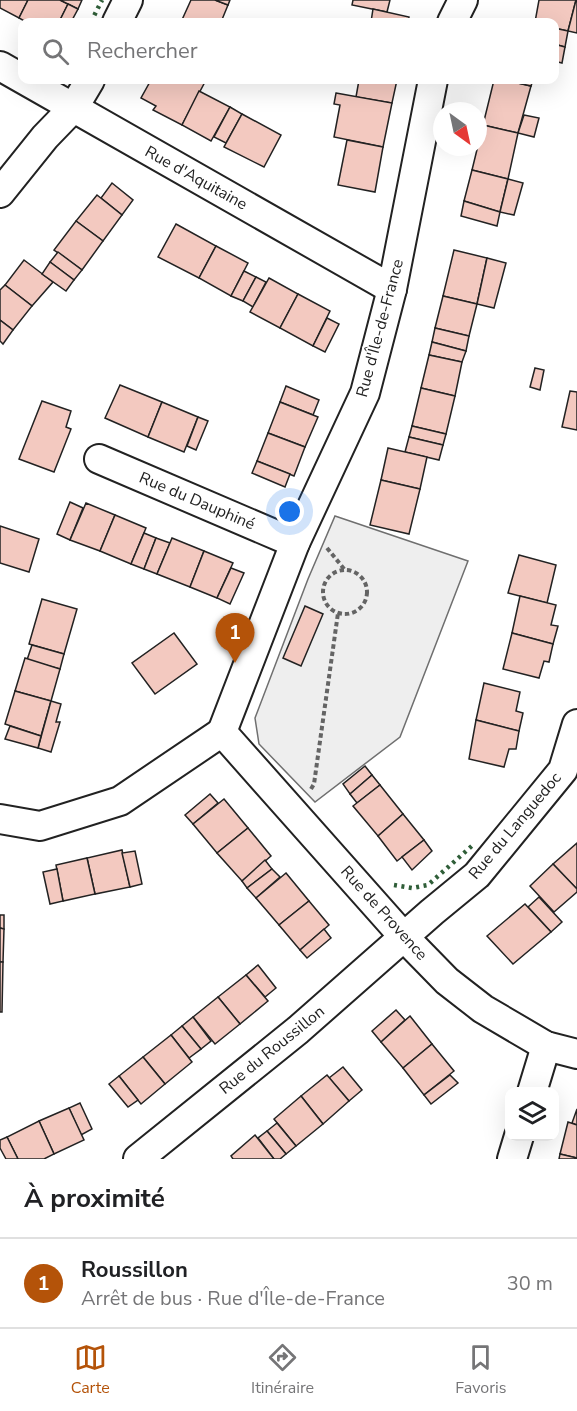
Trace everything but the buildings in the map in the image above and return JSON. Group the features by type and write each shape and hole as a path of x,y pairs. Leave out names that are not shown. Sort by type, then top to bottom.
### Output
{"street":[{"path":"119,18 128,0"},
{"path":"454,18 463,0"},
{"name":"Rue d'Aquitaine","path":"0,66 18,76"},
{"name":"Rue d'Aquitaine","path":"32,84 392,289"},
{"path":"0,193 45,137 74,108 88,84"},
{"name":"Rue d'Île-de-France","path":"222,732 295,543 365,393 392,289 432,84"},
{"name":"Rue du Dauphiné","path":"99,459 295,543"},
{"name":"Rue du Languedoc","path":"404,937 477,875 570,773 577,724"},
{"path":"0,819 40,826 120,801 222,732"},
{"name":"Rue de Provence","path":"222,732 404,937 447,981 483,1009 546,1046 577,1054"},
{"name":"Rue du Roussillon","path":"138,1159 298,1030 404,937"},
{"path":"534,1087 546,1046"},
{"path":"512,1159 518,1141"}],"path":[{"path":"349,571 361,577 365,584 366,597 359,609 352,613 338,613 332,610 323,597 325,583 335,572 349,571"},
{"path":"296,816 314,784 338,613"}],"shaded area":[{"path":"335,516 468,561 400,737 315,802 259,744 255,718 308,579"}],"hedge":[{"path":"93,18 102,0"},
{"path":"394,885 412,888 428,885 474,844"}],"place":[{"name":"Roussillon","path":"235,663"}]}
